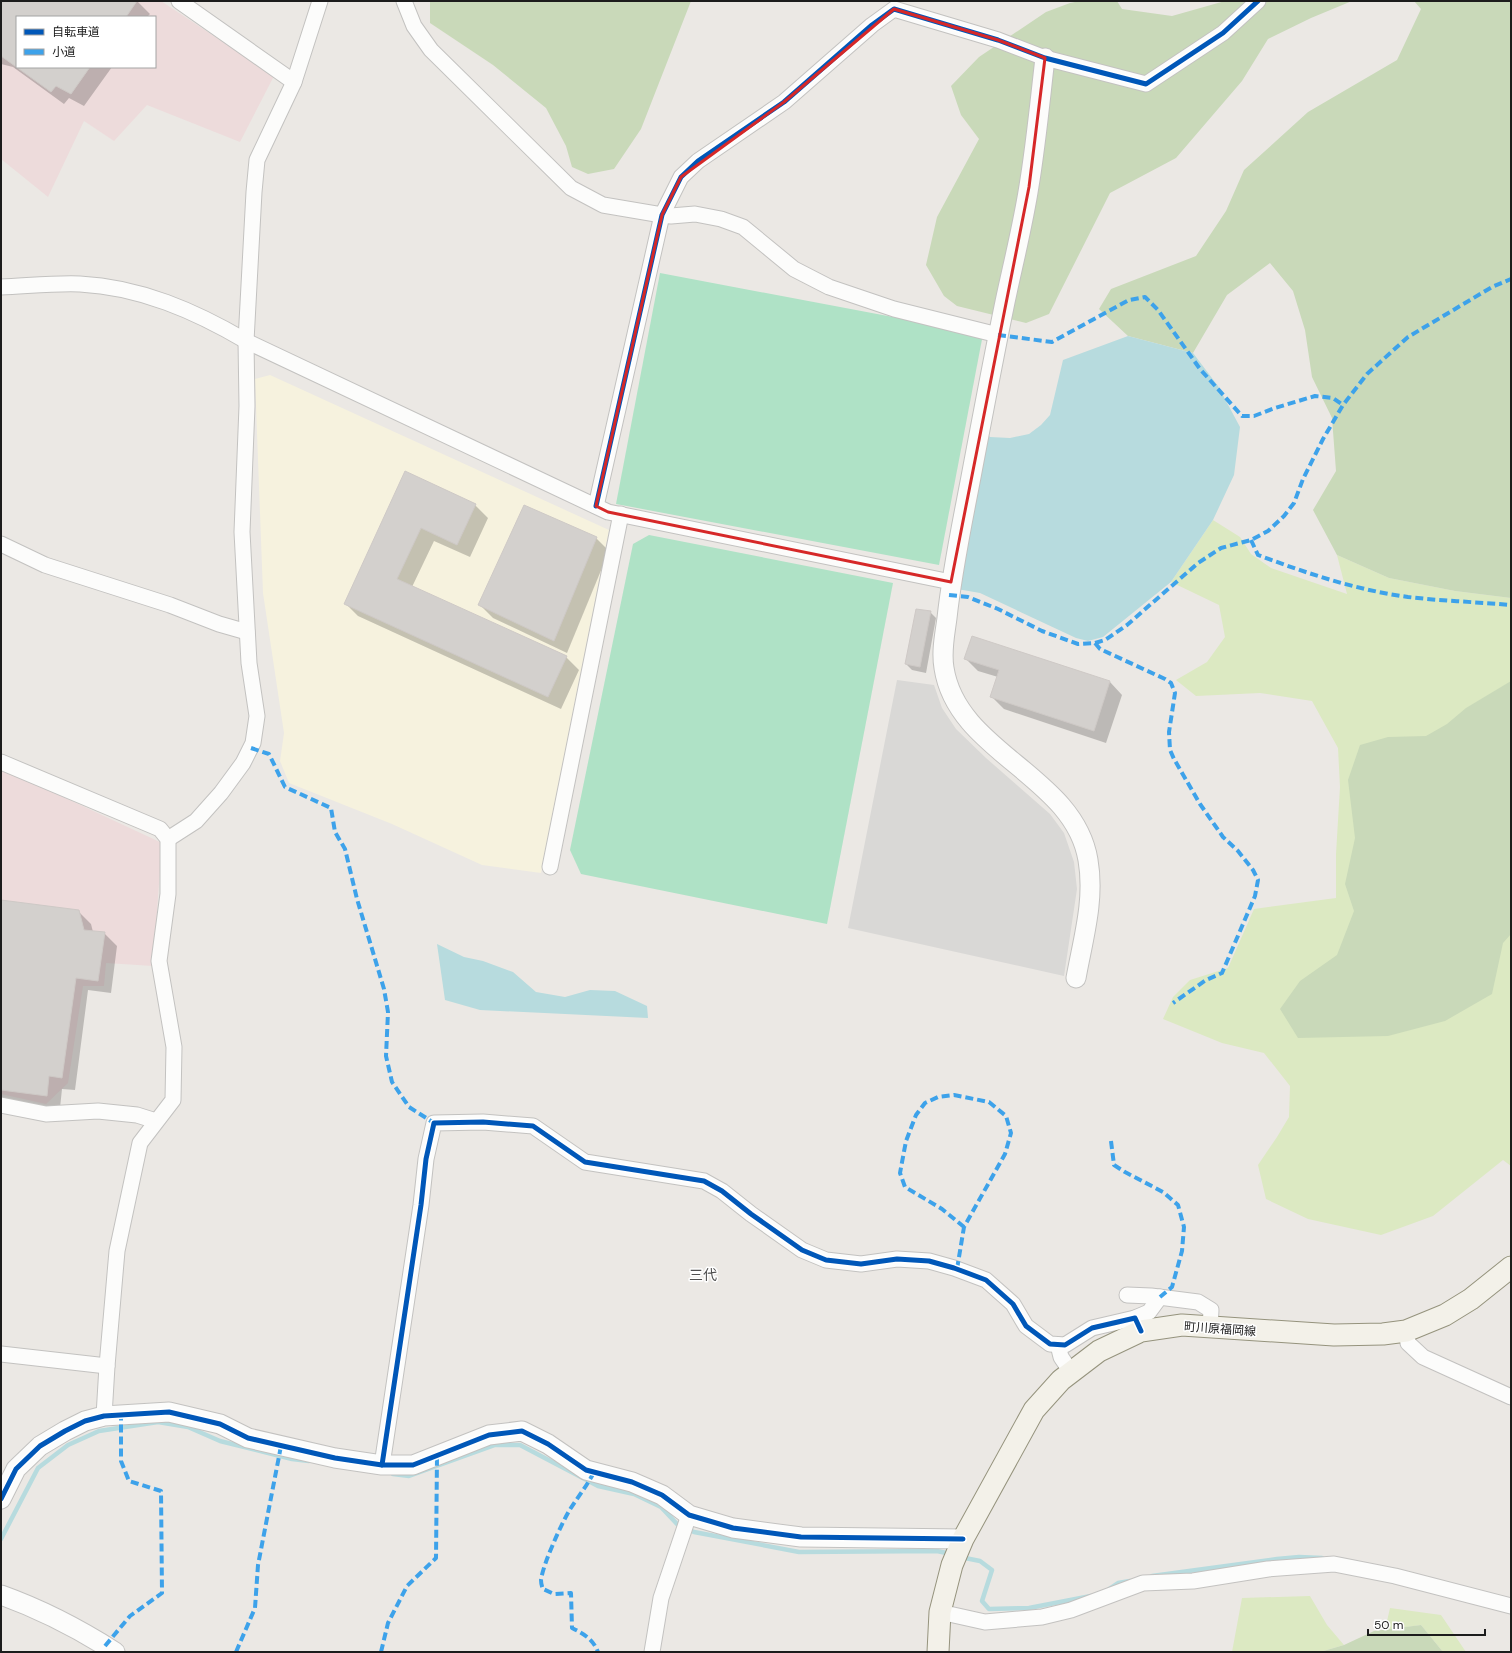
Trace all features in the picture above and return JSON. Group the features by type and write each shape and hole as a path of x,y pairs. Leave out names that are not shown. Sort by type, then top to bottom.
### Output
{"main road":[{"name":"町川原福岡線","path":"938,1652 940,1612 952,1565 963,1539 1034,1410 1061,1380 1138,1324 1334,1335 1383,1334 1406,1331 1444,1315 1471,1299 1511,1267"}],"street":[{"path":"179,1 294,82"},
{"path":"168,839 196,820 221,793 243,764 253,743 257,716 246,632 242,532 247,406 246,341 254,192 257,160 294,82 320,1"},
{"path":"404,1 414,26 431,50 571,188 603,205 662,215 671,216 695,214 721,219 743,227 794,269 829,287 894,309 998,335"},
{"path":"596,506 662,215 680,177 698,161 784,102 872,25 894,9 998,40 1045,58 1146,84 1223,33 1258,1"},
{"path":"1045,58 1029,187 998,335 950,582 943,652 944,668 956,703 970,723 1055,799 1081,835 1088,858 1091,883 1089,907 1076,978"},
{"path":"1,287 80,284 132,292 171,303 227,330 246,341 608,512 950,582"},
{"path":"550,867 621,514"},
{"path":"1,544 45,565 170,605 219,624 246,632"},
{"path":"1,762 160,830 168,839 168,894 159,962 174,1047 173,1100 140,1142 117,1251 104,1416"},
{"path":"1,1105 46,1114 106,1112 137,1115 156,1121"},
{"path":"382,1465 421,1205 426,1159 434,1123 483,1122 533,1126 585,1162 704,1181 722,1191 751,1214 802,1250 826,1260 861,1264 897,1259 929,1261 954,1268 986,1280 1013,1304 1026,1326 1050,1344 1065,1345 1092,1328 1138,1324 1160,1297"},
{"path":"1126,1295 1160,1297 1198,1302 1211,1310 1210,1328"},
{"path":"1406,1331 1408,1343 1423,1357 1511,1397"},
{"path":"1058,1345 1060,1357 1071,1372"},
{"path":"1,1354 107,1366"},
{"path":"1,1499 16,1469 40,1446 85,1421 104,1416 169,1412 220,1424 248,1438 335,1458 382,1465 413,1465 489,1435 522,1431 548,1444 586,1470 632,1482 662,1495 689,1515 732,1528 801,1537 963,1539"},
{"path":"652,1652 661,1598 689,1515"},
{"path":"940,1612 985,1622 1042,1617 1071,1610 1143,1583 1193,1581 1268,1569 1334,1564 1395,1576 1511,1606"},
{"path":"1,1595 18,1601 73,1628 114,1652"}],"highlighted area":[{"path":"894,9 998,40 1045,58 1029,187 951,582 608,512 596,506 662,215 681,177 784,102"}],"shaded area":[{"path":"1,1 161,1 274,76 240,142 147,105 114,141 84,121 48,197 1,159"},
{"path":"270,375 609,530 541,873 482,865 392,824 289,783 280,761 284,733 263,593 255,379"},
{"path":"897,680 934,685 942,708 956,729 986,758 1050,814 1064,833 1074,862 1077,889 1064,976 848,928"},
{"path":"1,768 162,843 153,966 106,963 104,986 83,986 68,1083 46,1104 1,1094"}],"green space":[{"path":"430,1 691,1 641,129 614,169 588,174 572,167 566,146 546,108 493,65 430,23"},
{"path":"1080,1 1117,1 1122,9 1172,16 1225,1 1352,1 1311,18 1268,39 1242,81 1176,158 1110,193 1049,314 1026,323 957,306 944,296 926,265 937,217 979,139 961,115 951,86 979,57 1046,12"},
{"path":"1414,1 1511,1 1511,598 1455,591 1389,578 1337,555 1313,510 1336,471 1332,418 1312,377 1305,330 1293,291 1270,263 1227,295 1193,353 1128,336 1099,309 1111,289 1196,256 1226,211 1244,170 1308,112 1397,60 1421,9"},
{"path":"660,273 983,334 939,565 616,504"},
{"path":"1213,520 1240,537 1251,554 1271,568 1347,594 1337,555 1389,578 1455,591 1511,598 1511,1166 1503,1160 1433,1216 1381,1235 1308,1219 1266,1199 1258,1165 1289,1117 1290,1086 1264,1053 1222,1043 1163,1019 1173,997 1190,980 1228,968 1254,909 1336,898 1336,854 1340,787 1338,748 1312,701 1260,693 1196,696 1176,680 1207,662 1225,637 1219,605 1171,582"},
{"path":"649,535 893,583 827,924 581,874 570,850 633,544"},
{"path":"1511,681 1511,934 1503,943 1492,994 1445,1021 1388,1036 1298,1038 1280,1009 1300,981 1337,955 1354,911 1345,884 1355,838 1348,780 1360,745 1388,737 1426,736 1447,724 1466,708"},
{"path":"1310,1596 1327,1625 1344,1645 1320,1652 1232,1652 1242,1598"},
{"path":"1390,1608 1441,1615 1466,1652 1443,1652 1421,1625 1385,1630"},
{"path":"1421,1625 1443,1652 1320,1652 1344,1645 1374,1631"}],"water":[{"path":"1128,336 1193,353 1218,386 1240,427 1234,475 1213,520 1171,582 1103,637 1088,641 1076,638 980,593 957,589 984,430 990,437 1010,438 1029,434 1041,425 1050,415 1063,360"},
{"path":"437,944 464,957 483,961 513,972 536,992 565,997 590,990 615,991 647,1006 648,1018 480,1010 445,1000"}],"building":[{"path":"1,1 137,1 127,16 16,16 16,67 1,56"},
{"path":"18,68 89,68 71,94 56,86 51,92"},
{"path":"405,471 476,504 457,545 421,528 397,579 567,656 548,697 344,604"},
{"path":"524,505 597,537 554,641 478,605"},
{"path":"916,609 931,611 920,667 905,664"},
{"path":"972,636 1110,681 1094,731 990,697 999,670 964,659"},
{"path":"1,900 79,910 84,930 105,932 98,981 76,978 62,1078 49,1076 47,1096 1,1090"}],"waterway":[{"path":"1,1539 38,1468 68,1445 99,1431 158,1422 188,1427 220,1441 292,1459 309,1461"},
{"path":"393,1474 409,1476 495,1445 520,1445 598,1486 634,1494 661,1507 678,1525 694,1532 799,1552 937,1551 951,1554"},
{"path":"960,1557 980,1561 992,1570 982,1601 989,1609 1029,1608 1091,1596"},
{"path":"1152,1576 1277,1559 1299,1557 1322,1558"},
{"path":"1109,1589 1118,1583 1130,1581"}],"marked path":[{"path":"949,595 968,597 998,609 1042,631 1078,644 1095,643 1105,640 1127,625 1198,563 1221,548 1251,540 1268,531 1284,516 1294,503 1303,479 1323,439 1343,405 1367,374 1408,337 1492,287 1511,279"},
{"path":"998,335 1052,342 1129,300 1145,297 1158,310 1200,369 1242,416 1254,416 1315,396 1333,398 1343,405"},
{"path":"1251,540 1258,555 1313,574 1369,590 1434,600 1511,605"},
{"path":"1095,643 1100,649 1171,683 1175,693 1169,732 1170,750 1200,804 1223,837 1238,851 1253,870 1258,880 1255,896 1222,973 1206,980 1173,1003"},
{"path":"251,748 269,754 285,787 331,808 335,832 345,849 357,899 384,989 388,1012 386,1056 392,1082 409,1107 434,1123"},
{"path":"957,1269 964,1227 1005,1154 1011,1133 1006,1116 989,1102 954,1095 938,1097 925,1103 916,1115 906,1141 900,1173 905,1187 942,1209 964,1227"},
{"path":"1111,1141 1114,1165 1163,1192 1178,1205 1184,1227 1182,1251 1172,1287 1160,1297"},
{"path":"105,1646 130,1616 162,1593 161,1491 129,1481 121,1461 121,1414"},
{"path":"236,1652 255,1608 258,1565 281,1446"},
{"path":"381,1652 388,1623 407,1586 436,1558 437,1456"},
{"path":"594,1472 569,1511 562,1525 542,1573 541,1580 543,1589 554,1594 571,1593 572,1628 588,1637 598,1652"}],"cycle path":[{"path":"596,506 662,215 681,177 698,161 784,102 872,25 894,9 998,40 1045,58 1146,84 1223,33 1258,1"},
{"path":"382,1465 421,1205 426,1159 434,1123 483,1122 533,1126 585,1162 704,1181 722,1191 751,1214 802,1250 826,1260 861,1264 897,1259 929,1261 954,1268 986,1280 1013,1304 1026,1326 1050,1344 1065,1345 1092,1328 1135,1318 1141,1331"},
{"path":"1,1499 16,1469 40,1446 65,1431 85,1421 104,1416 169,1412 220,1424 248,1438 335,1458 382,1465 413,1465 489,1435 522,1431 548,1444 586,1470 632,1482 662,1495 689,1515 733,1528 801,1537 963,1539"}],"district":[{"name":"三代","path":"703,1275"}]}
